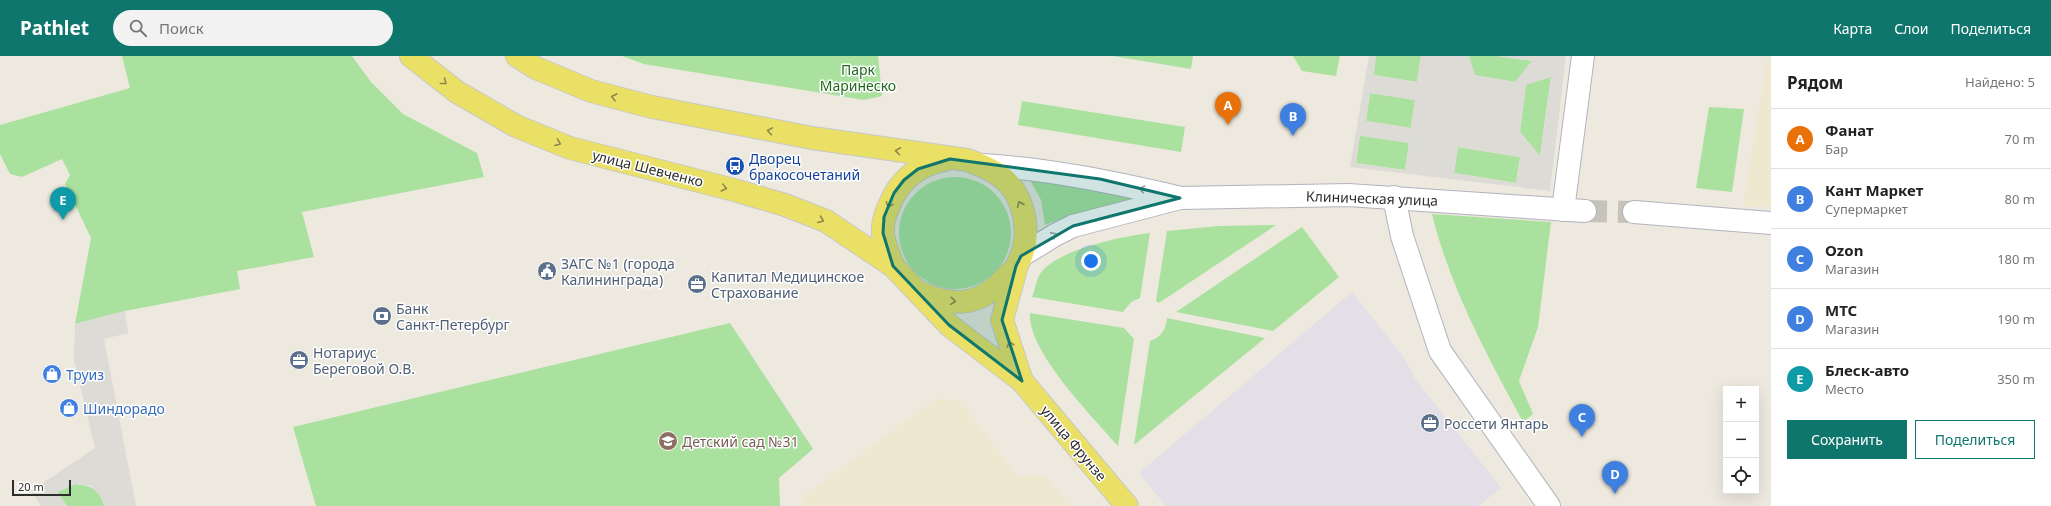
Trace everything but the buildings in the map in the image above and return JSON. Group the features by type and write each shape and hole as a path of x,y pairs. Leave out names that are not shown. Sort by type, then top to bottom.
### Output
{"main road":[{"name":"улица Шевченко","path":"410,56 457,92 516,126 570,148 785,205 826,221 893,266 916,290 937,300 959,302 970,300 992,291 1019,261 1026,234 1024,213 1015,193 1001,176 983,165 967,160 950,159 783,133 591,92 536,68 517,56"},
{"name":"улица Шевченко","path":"893,266 883,234 884,217 894,193 904,180 918,169 933,162 950,159"},
{"name":"улица Фрунзе","path":"1019,261 1002,320 1022,381"},
{"name":"улица Фрунзе","path":"916,290 949,325 1022,381 1127,506"}],"street":[{"name":"Клиническая улица","path":"1019,261 1055,234 1073,226 1180,198 1337,194 1577,211 1583,56"},
{"name":"Клиническая улица","path":"983,165 1017,167 1100,179 1180,198"},
{"path":"1394,197 1402,236 1440,351 1549,506"},
{"path":"1637,212 1771,223"}],"highlighted area":[{"path":"950,159 1100,179 1180,198 1073,226 1021,256 1016,266 1002,320 1022,381 949,325 893,266 883,233 884,217 894,193 904,180 918,169"}],"shaded area":[{"path":"1369,56 1376,56 1374,75 1417,82 1421,56 1469,56 1475,75 1515,82 1532,61 1497,56 1566,56 1550,191 1350,167","holes":["1551,77 1540,156 1520,132 1526,85","1370,93 1415,100 1411,128 1366,121","1360,136 1409,143 1405,170 1356,163","1458,147 1520,157 1516,183 1454,173"]},
{"path":"1768,56 1771,56 1771,207 1743,206"},
{"path":"1352,292 1403,356 1414,377 1501,488 1478,506 1166,506 1139,473"},
{"path":"125,311 128,333 104,339 136,506 104,506 102,498 91,486 75,484 57,492 67,506 41,506 31,491 95,448 74,360 75,324"},
{"path":"936,399 959,400 1019,477 1043,474 1071,506 804,506 801,498"}],"green space":[{"path":"122,56 352,56 371,82 403,114 477,153 484,177 302,212 314,257 237,271 240,289 125,311 75,324 91,238 65,184 70,175 62,159 22,177 10,174 0,154 0,125 130,88"},
{"name":"Парк Маринеско","path":"622,56 878,56 882,96 864,100 644,64"},
{"path":"1113,56 1193,56 1191,69"},
{"path":"1293,56 1340,56 1336,76 1302,71"},
{"path":"1376,56 1421,56 1417,82 1373,75"},
{"path":"1469,56 1497,56 1532,61 1515,82 1474,75"},
{"path":"1551,76 1540,156 1520,132 1526,84"},
{"path":"1370,93 1415,100 1411,128 1366,121"},
{"path":"1022,101 1185,127 1181,152 1018,125"},
{"path":"1709,107 1744,109 1732,192 1696,188"},
{"path":"1360,135 1409,143 1405,170 1356,163"},
{"path":"1458,147 1520,157 1516,183 1454,173"},
{"path":"1027,175 1156,197 1072,215 1045,225 1041,200"},
{"path":"955,177 966,178 976,182 986,187 994,194 1001,202 1006,212 1010,222 1010,244 1006,254 1001,264 994,272 986,279 976,284 966,288 955,289 944,288 934,284 924,279 916,272 909,264 904,254 900,244 899,233 900,222 904,212 909,202 916,194 924,187 934,182 944,178"},
{"path":"1432,214 1551,222 1538,327 1519,381 1533,414 1523,422 1496,372 1459,295"},
{"path":"1276,225 1159,303 1156,301 1167,231 1219,226"},
{"path":"1302,227 1339,277 1273,331 1176,312"},
{"path":"1150,233 1140,298 1131,302 1123,312 1032,297 1040,274 1048,265 1060,258 1074,251 1107,241"},
{"path":"1030,313 1124,328 1134,339 1118,446 1078,401 1050,364 1039,346 1032,328"},
{"path":"1167,318 1265,338 1134,445 1150,341 1154,340 1160,335"},
{"path":"730,323 813,449 779,478 780,506 316,506 293,427"},
{"path":"75,484 94,489 100,496 104,506 67,506 57,492"}],"tunnel":[{"path":"1585,211 1634,212"}],"place":[{"name":"Фанат","path":"1228,125"},
{"name":"Кант Маркет","path":"1293,136"},
{"name":"Дворец бракосочетаний","path":"735,166"},
{"name":"Блеск-авто","path":"63,220"},
{"name":"ЗАГС №1 (города Калининграда)","path":"547,271"},
{"name":"Капитал Медицинское Страхование","path":"697,284"},
{"name":"Банк Санкт-Петербург","path":"382,316"},
{"name":"Нотариус Береговой О.В.","path":"299,360"},
{"name":"Труиз","path":"52,374"},
{"name":"Шиндорадо","path":"69,408"},
{"name":"Россети Янтарь","path":"1430,423"},
{"name":"Ozon","path":"1582,437"},
{"name":"Детский сад №31","path":"668,441"},
{"name":"МТС","path":"1615,494"}]}
